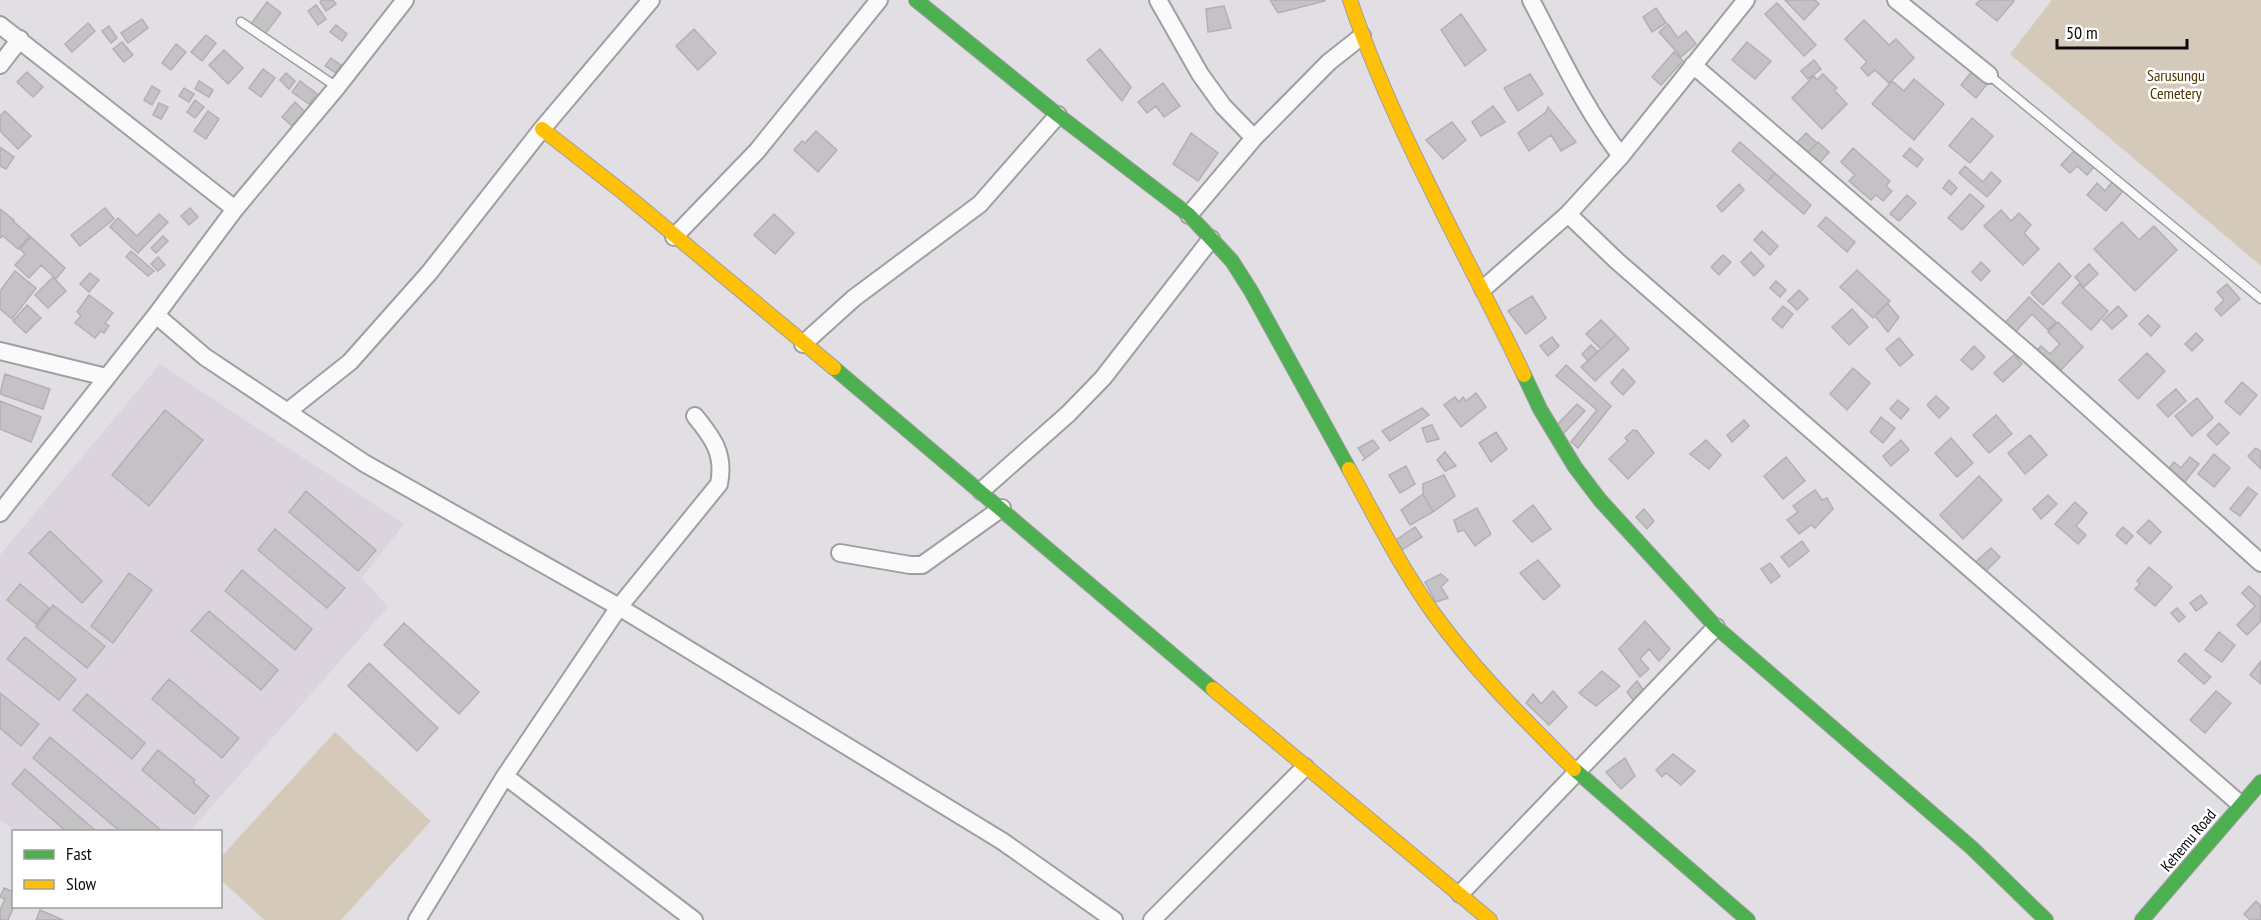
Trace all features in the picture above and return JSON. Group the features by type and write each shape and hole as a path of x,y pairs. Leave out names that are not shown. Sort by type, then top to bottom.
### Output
{"street":[{"path":"0,513 156,315 235,209 337,87 405,0"},
{"path":"287,412 329,379 362,348 429,273 542,129 651,0"},
{"path":"674,237 757,151 879,0"},
{"path":"916,0 1059,115 1190,215 1232,261 1251,291 1405,571 1435,615 1500,695 1577,772 1748,920"},
{"path":"1158,0 1200,74 1223,106 1254,138"},
{"path":"1350,0 1362,36 1397,120 1483,289 1540,409 1575,468 1600,500 1716,627 1972,848 2046,920"},
{"path":"1531,0 1585,104 1599,128 1621,156"},
{"path":"1483,289 1568,214 1621,156 1746,0"},
{"path":"1896,0 1989,75"},
{"path":"0,25 235,209"},
{"path":"1190,215 1254,138 1329,62 1362,36"},
{"path":"0,65 20,39"},
{"path":"1694,65 2031,356 2261,563"},
{"path":"803,344 854,298 980,204 1059,115"},
{"path":"542,129 625,194 981,490 1305,767 1490,920"},
{"path":"1568,214 1617,261 2253,795"},
{"path":"981,490 1068,414 1103,378 1212,239"},
{"path":"156,315 205,357 364,463 619,607 1002,842 1114,920"},
{"path":"0,351 106,377"},
{"path":"417,920 504,776 619,607 719,484 721,474 719,455 713,438 695,416"},
{"path":"840,553 922,565 1002,508"},
{"path":"1460,894 1716,627"},
{"path":"1152,920 1305,767"},
{"path":"504,776 694,920"},
{"name":"Kehemu Road","path":"2142,920 2253,795"}],"lane":[{"path":"241,22 337,87"},
{"path":"1989,75 2261,299"}],"shaded area":[{"path":"160,364 404,524 362,578 388,607 191,830 15,830 0,820 0,555"}],"green space":[{"name":"Sarusungu Cemetery","path":"2052,0 2261,0 2261,266 2010,54"},
{"path":"335,732 431,821 341,920 264,920 222,881 222,856"}],"building":[{"path":"333,0 336,4 326,11 320,2"},
{"path":"1270,0 1325,0 1325,1 1278,13"},
{"path":"1785,0 1815,0 1819,4 1804,20"},
{"path":"1980,0 2014,1 1997,21 1976,4"},
{"path":"267,2 281,13 265,34 251,24"},
{"path":"1777,3 1816,45 1804,56 1765,14"},
{"path":"316,5 326,19 318,25 308,11"},
{"path":"1224,6 1231,28 1208,32 1206,9"},
{"path":"1656,8 1666,23 1652,32 1643,17"},
{"path":"1461,14 1486,50 1465,66 1441,30"},
{"path":"142,19 148,28 128,43 121,33"},
{"path":"1864,20 1889,45 1896,39 1914,58 1889,83 1875,70 1868,76 1861,68 1867,62 1845,39"},
{"path":"88,23 95,31 72,52 65,44"},
{"path":"1668,24 1678,38 1686,31 1696,44 1681,57 1659,32"},
{"path":"336,25 347,34 342,41 330,32"},
{"path":"109,26 117,38 111,43 102,31"},
{"path":"694,29 716,53 698,70 676,46"},
{"path":"206,35 216,43 202,61 191,52"},
{"path":"122,42 133,55 124,62 113,49"},
{"path":"1747,42 1771,61 1755,79 1732,60"},
{"path":"176,44 186,52 171,70 162,63"},
{"path":"1100,49 1131,87 1122,101 1087,60"},
{"path":"224,50 243,68 228,84 209,65"},
{"path":"1674,52 1683,61 1661,85 1652,77"},
{"path":"331,58 341,65 336,73 325,66"},
{"path":"1814,60 1821,69 1808,79 1801,71"},
{"path":"263,69 275,78 261,97 249,88"},
{"path":"1972,71 1988,83 1976,98 1961,85"},
{"path":"27,72 43,87 33,97 17,82"},
{"path":"286,73 295,81 289,89 280,80"},
{"path":"1530,74 1543,94 1518,111 1504,88"},
{"path":"1823,74 1837,88 1834,90 1847,104 1822,129 1792,98 1814,76 1817,80"},
{"path":"1914,79 1944,104 1914,140 1872,104 1892,81 1904,91"},
{"path":"199,81 213,90 209,97 195,89"},
{"path":"300,81 317,94 309,104 292,92"},
{"path":"1163,83 1180,106 1164,117 1156,106 1147,113 1138,102"},
{"path":"152,86 160,91 152,105 144,100"},
{"path":"184,88 194,94 189,102 179,96"},
{"path":"195,100 204,107 195,118 187,112"},
{"path":"295,102 305,112 292,126 282,117"},
{"path":"159,103 168,107 161,119 153,115"},
{"path":"1493,106 1505,122 1481,136 1472,122"},
{"path":"1548,107 1576,142 1561,151 1551,135 1529,151 1518,133 1546,112"},
{"path":"5,111 31,136 18,149 0,131 0,116"},
{"path":"208,111 219,119 206,139 194,131"},
{"path":"1972,118 1993,136 1970,163 1949,146"},
{"path":"1452,122 1466,140 1443,159 1426,140"},
{"path":"816,131 837,150 818,172 794,150 802,141 805,143"},
{"path":"1191,133 1218,153 1198,181 1173,164"},
{"path":"1806,133 1817,143 1804,157 1793,147"},
{"path":"1740,142 1775,173 1767,182 1732,151"},
{"path":"1818,142 1829,152 1816,167 1804,157"},
{"path":"0,147 14,157 6,169 0,166"},
{"path":"1853,148 1890,181 1886,186 1892,191 1883,201 1876,195 1871,200 1849,181 1855,175 1841,162"},
{"path":"1910,148 1923,159 1917,167 1903,156"},
{"path":"2075,150 2094,167 2087,175 2077,166 2070,173 2061,165"},
{"path":"1965,166 1983,182 1991,172 2001,181 1987,197 1959,173"},
{"path":"1775,173 1811,205 1804,214 1767,182"},
{"path":"1949,180 1957,188 1951,195 1943,188"},
{"path":"2112,182 2123,191 2106,211 2087,195 2097,183 2105,191"},
{"path":"1739,184 1744,190 1722,212 1717,206"},
{"path":"1970,194 1984,206 1962,230 1948,218"},
{"path":"1907,195 1916,203 1899,221 1890,214"},
{"path":"105,208 114,219 80,246 71,235"},
{"path":"190,208 198,217 189,225 181,216"},
{"path":"0,209 30,236 18,249 3,236 0,238"},
{"path":"2001,210 2011,221 2019,213 2031,225 2024,233 2039,249 2023,265 1984,226"},
{"path":"159,214 168,222 138,253 110,227 118,218 137,236"},
{"path":"774,214 794,233 775,254 754,235"},
{"path":"1826,217 1855,242 1847,252 1818,226"},
{"path":"2122,222 2139,240 2154,226 2177,250 2135,291 2094,249"},
{"path":"1762,231 1778,246 1770,255 1754,240"},
{"path":"163,236 168,241 156,253 151,248"},
{"path":"31,237 65,268 56,279 41,265 29,278 15,265 25,254 20,249"},
{"path":"131,251 154,271 148,276 126,257"},
{"path":"1751,252 1764,266 1754,276 1741,262"},
{"path":"1723,255 1731,262 1719,275 1711,267"},
{"path":"158,257 165,265 158,271 151,264"},
{"path":"1981,262 1990,271 1981,281 1972,272"},
{"path":"2059,263 2071,276 2043,305 2031,293"},
{"path":"2089,264 2098,274 2084,287 2075,277"},
{"path":"1857,270 1890,301 1873,318 1840,287"},
{"path":"15,271 36,288 12,319 0,309 0,291"},
{"path":"90,273 99,280 89,292 80,284"},
{"path":"53,277 66,291 48,308 35,295"},
{"path":"1776,281 1786,290 1780,297 1770,288"},
{"path":"2079,284 2108,311 2091,330 2062,303"},
{"path":"2227,284 2240,299 2221,316 2215,309 2224,300 2217,292"},
{"path":"1799,290 1808,299 1797,310 1788,301"},
{"path":"89,295 113,313 105,323 109,326 104,333 101,331 95,338 75,323 81,316 77,312"},
{"path":"1532,296 1546,318 1526,334 1508,311"},
{"path":"2029,297 2056,322 2048,330 2032,314 2009,339 1999,329"},
{"path":"1887,303 1899,317 1888,332 1875,316"},
{"path":"27,305 41,318 26,333 13,321"},
{"path":"1783,306 1793,314 1782,328 1772,319"},
{"path":"2118,306 2127,316 2112,329 2103,320"},
{"path":"1852,309 1868,327 1849,345 1832,327"},
{"path":"2148,315 2160,326 2151,336 2139,324"},
{"path":"1601,320 1616,335 1601,349 1586,334"},
{"path":"2058,322 2083,347 2061,370 2053,362 2045,370 2031,356 2041,346 2050,354 2060,344 2048,332"},
{"path":"2196,333 2203,340 2192,351 2185,344"},
{"path":"1616,335 1629,349 1595,381 1581,367"},
{"path":"1552,337 1559,346 1548,356 1540,346"},
{"path":"1899,338 1913,355 1900,366 1886,349"},
{"path":"1591,345 1598,352 1588,361 1582,354"},
{"path":"1974,346 1985,357 1972,370 1961,360"},
{"path":"2147,353 2165,371 2138,399 2119,380"},
{"path":"2014,355 2022,364 2003,382 1994,373"},
{"path":"1566,365 1611,406 1578,448 1571,442 1597,410 1556,376"},
{"path":"1853,368 1870,383 1847,410 1830,394"},
{"path":"1623,369 1635,382 1623,395 1611,383"},
{"path":"5,374 50,389 43,409 0,394"},
{"path":"2242,382 2257,395 2240,415 2225,402"},
{"path":"2176,389 2186,401 2168,417 2157,405"},
{"path":"1476,393 1486,407 1461,427 1444,405 1455,397 1459,402 1463,397 1466,401"},
{"path":"1936,396 1949,408 1939,418 1927,405"},
{"path":"2197,398 2213,418 2192,436 2175,416"},
{"path":"1898,400 1909,409 1901,419 1890,409"},
{"path":"0,401 41,417 31,442 0,429"},
{"path":"1577,404 1585,411 1562,435 1555,427"},
{"path":"1422,408 1429,415 1390,441 1382,431"},
{"path":"165,410 203,440 149,506 112,475"},
{"path":"1996,415 2012,434 1989,453 1973,435"},
{"path":"1881,417 1895,428 1883,443 1870,432"},
{"path":"1744,420 1749,426 1732,442 1727,435"},
{"path":"2219,423 2229,433 2217,445 2207,435"},
{"path":"1432,425 1439,439 1427,442 1422,428"},
{"path":"1633,430 1637,431 1654,453 1628,479 1609,459 1628,441 1625,438"},
{"path":"1496,432 1507,449 1491,462 1479,443"},
{"path":"2030,435 2047,455 2025,474 2008,453"},
{"path":"1951,438 1973,463 1957,477 1935,453"},
{"path":"1373,440 1379,448 1362,461 1365,458 1358,448"},
{"path":"1706,440 1721,455 1709,469 1690,454"},
{"path":"1901,440 1909,450 1891,466 1883,456"},
{"path":"2256,448 2261,452 2261,469 2248,456"},
{"path":"1445,452 1456,466 1445,471 1437,460"},
{"path":"2214,454 2230,468 2214,487 2198,474"},
{"path":"1786,457 1805,481 1783,499 1764,476"},
{"path":"2190,457 2199,464 2180,488 2164,475 2174,462 2181,468"},
{"path":"1406,466 1415,484 1400,493 1389,475"},
{"path":"1444,475 1455,496 1433,512 1423,494 1423,484"},
{"path":"1979,476 2002,500 1963,539 1940,515"},
{"path":"2248,487 2257,494 2240,516 2230,509"},
{"path":"1815,490 1822,500 1827,498 1833,509 1815,528 1811,525 1799,534 1787,520 1798,512 1793,506"},
{"path":"306,491 376,550 358,571 289,512"},
{"path":"1423,494 1433,512 1410,525 1401,510"},
{"path":"2048,495 2057,504 2041,519 2033,509"},
{"path":"2075,502 2087,513 2076,526 2086,535 2078,544 2055,524"},
{"path":"1533,505 1551,529 1532,542 1513,521"},
{"path":"1477,508 1491,534 1475,546 1464,530 1458,532 1454,520"},
{"path":"1644,509 1654,521 1647,529 1636,517"},
{"path":"2149,520 2161,532 2150,544 2137,532"},
{"path":"1415,527 1422,537 1402,550 1396,540"},
{"path":"2123,527 2133,536 2126,544 2116,535"},
{"path":"275,529 345,588 327,608 258,550"},
{"path":"50,531 102,581 82,603 29,553"},
{"path":"1802,541 1809,551 1789,567 1781,557"},
{"path":"1991,548 2000,557 1980,577 1970,567"},
{"path":"1538,560 1560,586 1544,600 1520,573"},
{"path":"1770,563 1780,576 1771,583 1761,569"},
{"path":"2149,567 2172,587 2155,606 2135,589 2140,584 2137,581"},
{"path":"242,570 312,629 295,650 225,591"},
{"path":"129,573 152,590 113,643 91,626"},
{"path":"1441,574 1448,580 1441,587 1448,598 1436,602 1425,582"},
{"path":"20,584 49,608 36,624 7,600"},
{"path":"2249,586 2261,597 2261,621 2247,635 2237,625 2255,606 2242,593"},
{"path":"2201,595 2207,603 2196,611 2190,603"},
{"path":"53,605 105,646 87,668 36,627"},
{"path":"2177,608 2185,617 2179,622 2171,613"},
{"path":"209,611 278,670 261,690 191,631"},
{"path":"1645,621 1670,649 1659,661 1649,649 1640,659 1649,669 1640,677 1619,649"},
{"path":"404,623 479,692 459,714 384,645"},
{"path":"2219,632 2235,645 2222,662 2205,650"},
{"path":"25,637 76,679 59,700 7,659"},
{"path":"2185,653 2211,677 2204,684 2178,661"},
{"path":"2261,661 2261,684 2250,675"},
{"path":"369,663 438,728 417,751 348,686"},
{"path":"1602,671 1620,686 1596,706 1579,693"},
{"path":"169,679 239,738 222,758 152,699"},
{"path":"1637,681 1644,691 1634,701 1627,692"},
{"path":"1553,691 1567,707 1549,725 1526,703 1533,694 1541,704"},
{"path":"2216,691 2231,703 2205,733 2190,720"},
{"path":"0,693 39,724 21,746 0,728"},
{"path":"87,694 145,743 132,759 73,710"},
{"path":"50,737 161,830 119,830 33,758"},
{"path":"158,750 195,780 193,782 209,796 194,814 142,770"},
{"path":"1673,754 1695,771 1681,785 1666,773 1662,777 1656,770"},
{"path":"1625,758 1635,776 1621,789 1606,772"},
{"path":"25,769 95,830 65,830 12,784"},
{"path":"4,888 12,891 13,908 8,920 0,920 0,910 5,899 0,897"},
{"path":"2256,901 2261,906 2261,920 2250,920 2244,914"},
{"path":"40,910 63,920 36,920"}],"traffic: fast":[{"path":"916,0 1058,115 1189,215 1232,261 1251,291 1349,469"},
{"path":"834,368 1213,689"},
{"path":"1524,375 1540,409 1575,467 1600,500 1716,627 1972,848 2046,920"},
{"path":"1574,769 1748,920"},
{"path":"2142,920 2261,782"}],"traffic: slow":[{"path":"1350,0 1387,96 1409,144 1524,375"},
{"path":"542,129 625,194 834,368"},
{"path":"1349,469 1400,561 1434,614 1483,675 1574,769"},
{"path":"1213,689 1490,920"}]}
